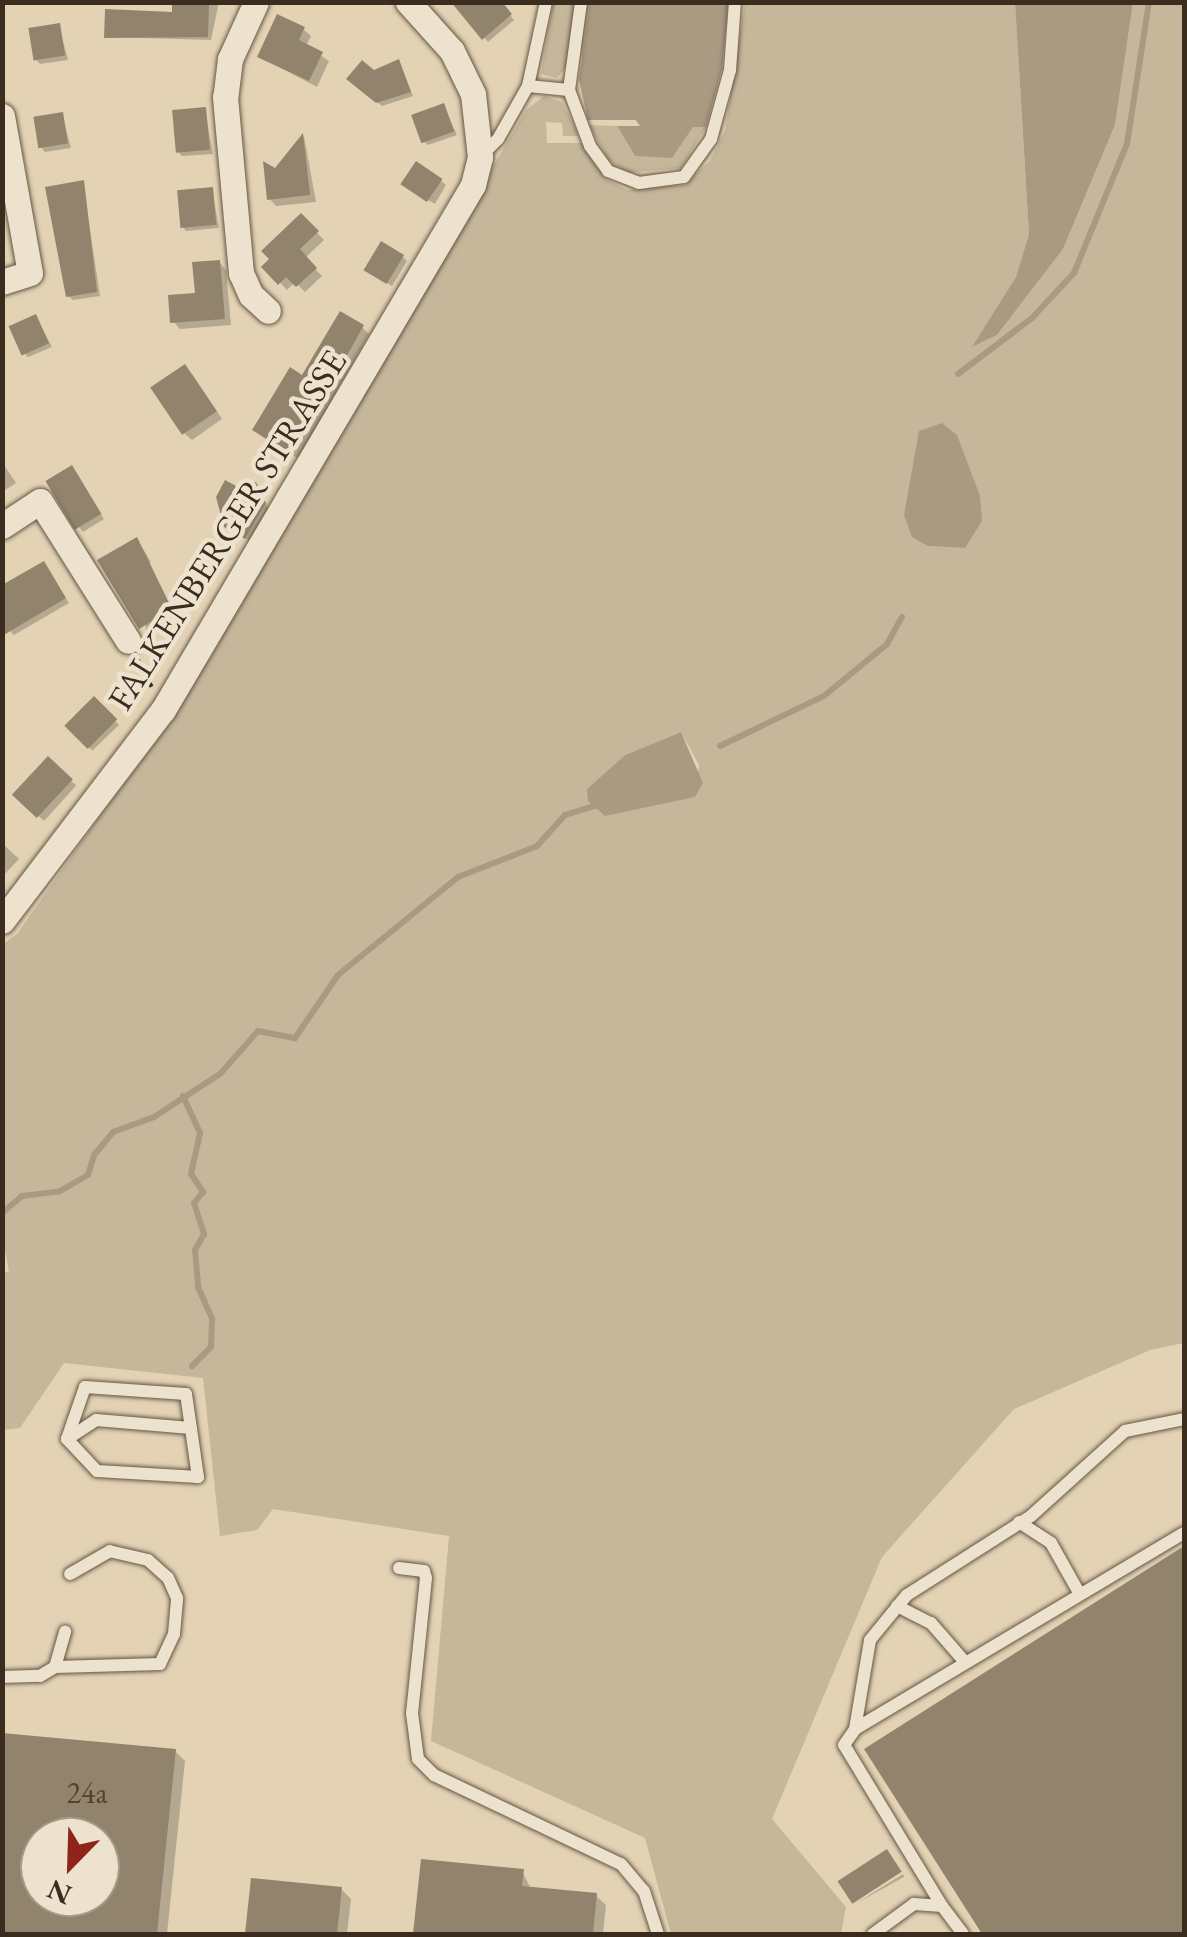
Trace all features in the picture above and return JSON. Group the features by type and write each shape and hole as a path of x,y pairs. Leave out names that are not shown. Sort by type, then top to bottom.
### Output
{"street":[{"path":"256,2 230,59 225,97 241,273 250,295 268,311"},
{"path":"408,2 444,41 466,78 480,157"},
{"path":"2,116 30,274 2,282"},
{"name":"FALKENBERGER STRASSE","path":"2,922 163,710 450,227 474,185 480,157"},
{"path":"2,526 40,501 128,641"}],"lane":[{"path":"480,157 498,140 528,86 546,2"},
{"path":"581,2 569,90 590,146 608,171 640,183 684,176 711,139 730,70 735,2"},
{"path":"528,86 569,90"},
{"path":"85,1387 186,1394 198,1477 97,1471 67,1439 85,1387"},
{"path":"855,1729 870,1640 896,1606 952,1562 1019,1522 1124,1430 1184,1419"},
{"path":"67,1439 96,1420 191,1428"},
{"path":"1019,1522 1051,1543 1078,1591"},
{"path":"963,1934 844,1745 855,1729 1078,1591 1184,1533"},
{"path":"2,1677 40,1676 55,1668 160,1664 174,1634 176,1598 168,1578 148,1560 110,1551 70,1574"},
{"path":"400,1568 424,1571 426,1578 412,1713 418,1759 434,1776 621,1864 644,1892 658,1934"},
{"path":"896,1606 932,1623 966,1662"},
{"path":"55,1668 65,1631"},
{"path":"873,1934 914,1904 942,1906"}],"path":[{"path":"128,641 163,710"}],"shaded area":[{"path":"553,3 728,3 722,68 706,127 681,168 628,173 609,161 589,125 617,126 635,156 641,126 635,120 588,120 581,49 557,78 541,74"},
{"path":"590,3 728,3 722,68 706,127 693,127 672,158 635,156 617,126 640,126 636,120 588,120 579,80"},
{"path":"745,3 1015,3 1029,234 1016,277 974,346 997,335 1063,249 1115,125 1133,3 1184,3 1184,1343 1150,1350 1014,1409 882,1557 772,1819 846,1907 841,1934 671,1934 645,1838 431,1741 449,1536 273,1509 257,1530 220,1536 203,1378 64,1363 20,1428 3,1430 3,1274 9,1271 2,1235 3,944 17,934 180,702 526,110 544,96 562,102 579,136 563,136 562,123 546,122 547,143 582,143 606,179 627,190 684,185 710,161 725,131","holes":["957,435 965,548 928,546","681,732 699,765 694,797 626,810 587,789 625,755"]},
{"path":"1015,3 1133,3 1115,125 1063,249 997,335 972,347 1016,277 1029,234"},
{"path":"942,423 957,435 980,496 982,521 965,548 928,546 912,537 904,515 919,431"},
{"path":"681,732 703,783 695,797 605,816 588,801 587,789 625,755"}],"building":[{"path":"172,2 209,2 208,37 104,38 105,9 172,12"},
{"path":"451,2 502,2 512,14 482,40"},
{"path":"277,14 305,27 299,40 323,52 309,81 257,57"},
{"path":"60,23 65,56 34,61 28,28"},
{"path":"399,59 411,92 376,103 346,79 362,60 374,70"},
{"path":"444,103 454,131 421,143 411,115"},
{"path":"206,107 210,150 176,153 172,110"},
{"path":"63,112 68,144 38,148 33,117"},
{"path":"303,133 310,195 267,200 263,161 275,168"},
{"path":"416,161 443,179 427,202 400,184"},
{"path":"84,180 97,292 66,297 45,187"},
{"path":"213,187 216,225 180,228 177,190"},
{"path":"301,213 319,231 300,249 317,268 296,287 286,277 278,285 261,267 269,259 261,251"},
{"path":"381,241 404,255 387,284 363,270"},
{"path":"220,260 225,319 170,323 168,295 195,293 192,262"},
{"path":"340,311 364,325 292,454 252,430 290,367 302,375"},
{"path":"36,314 49,343 22,355 9,326"},
{"path":"185,364 217,411 182,435 150,387"},
{"path":"72,465 101,514 75,530 45,481"},
{"path":"225,480 238,487 256,482 266,503 245,539 224,527 216,497"},
{"path":"137,537 172,609 139,629 97,560"},
{"path":"44,561 66,598 2,636 2,585"},
{"path":"94,696 117,719 88,749 64,726"},
{"path":"48,756 73,779 37,818 12,795"},
{"path":"1184,1546 1184,1934 982,1934 864,1749"},
{"path":"2,1733 176,1749 157,1934 2,1934"},
{"path":"887,1849 902,1872 852,1904 838,1881"},
{"path":"421,1859 524,1869 522,1886 597,1893 593,1934 413,1934"},
{"path":"251,1878 342,1887 337,1934 245,1934"}],"waterway":[{"path":"958,374 1032,318 1074,273 1127,144 1149,2"},
{"path":"720,746 824,696 887,644 902,617"},
{"path":"2,1213 22,1196 60,1191 88,1175 94,1155 113,1132 154,1117 220,1074 258,1031 295,1038 338,975 458,877 537,846 565,815 600,804"},
{"path":"183,1096 200,1133 191,1174 203,1192 194,1203 204,1234 195,1250 198,1287 212,1319 211,1347 192,1366"}]}
